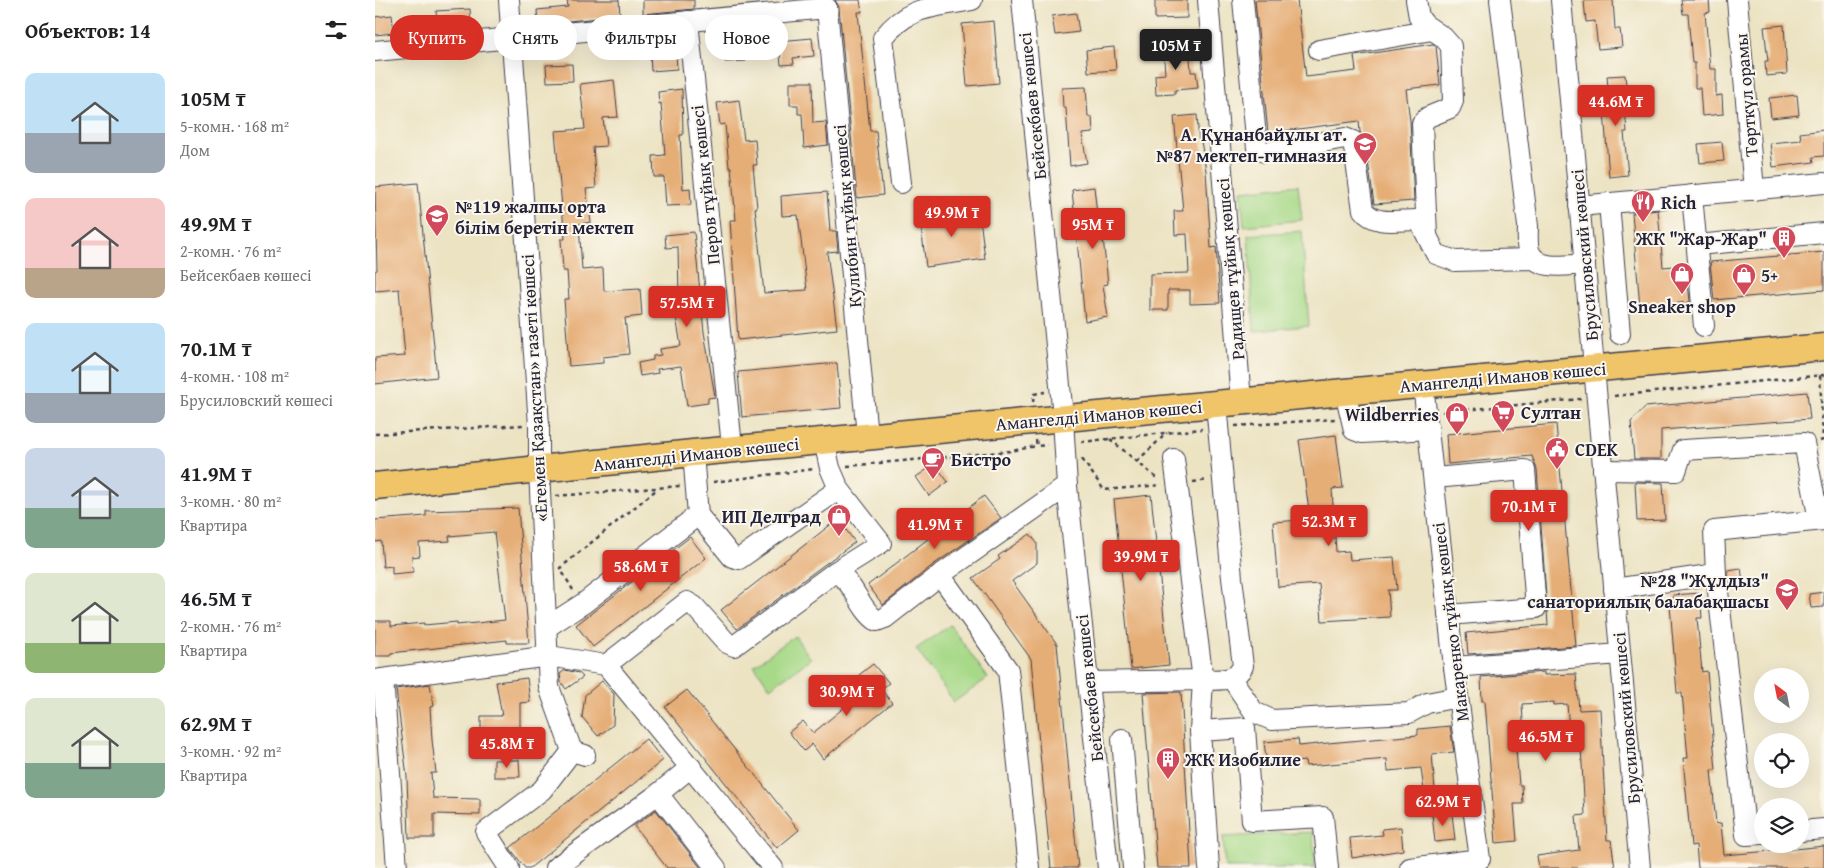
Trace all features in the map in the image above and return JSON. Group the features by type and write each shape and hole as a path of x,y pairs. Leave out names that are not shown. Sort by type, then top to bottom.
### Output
{"main road":[{"name":"Амангелді Иманов көшесі","path":"375,486 731,437 866,425 1216,404 1345,392 1824,334"},
{"name":"Амангелді Иманов көшесі","path":"375,471 693,453 824,441 1240,388 1594,362 1824,348"}],"street":[{"name":"«Егемен Қазақстан» газеті көшесі","path":"509,0 510,15"},
{"path":"901,183 883,38 893,25 911,12 972,0"},
{"name":"Бейсекбаев көшесі","path":"1022,0 1063,412 1067,486 1108,868"},
{"name":"Радищев тұйық көшесі","path":"1208,0 1240,388"},
{"path":"1243,0 1257,148 1264,152 1345,138 1353,141 1363,210 1368,217 1379,221 1416,220 1421,224 1436,254 1455,261 1534,259"},
{"path":"1416,0 1419,17 1424,24 1443,37 1451,46 1453,101 1450,108 1428,117 1422,123 1427,236"},
{"path":"1500,0 1527,216 1529,250 1534,259 1540,264 1585,264"},
{"name":"Брусиловский көшесі","path":"1561,0 1640,868"},
{"name":"Төрткүл орамы","path":"1737,0 1754,190"},
{"name":"Кулибин тұйық көшесі","path":"695,20 827,8 866,425"},
{"path":"1319,50 1432,30"},
{"path":"375,51 494,40"},
{"name":"«Егемен Қазақстан» газеті көшесі","path":"509,868 486,832 541,790 579,753 549,687 540,498 539,424 513,60"},
{"name":"Перов тұйық көшесі","path":"692,60 731,437"},
{"path":"1579,206 1824,183"},
{"path":"1692,195 1704,326"},
{"path":"1609,203 1620,334"},
{"path":"1697,245 1824,233"},
{"name":"Макаренко тұйық көшесі","path":"1423,384 1454,667 1480,859 1442,866"},
{"path":"1345,392 1354,430 1362,433 1429,429"},
{"path":"1089,682 1232,679 1239,675 1243,666 1232,578 1216,404"},
{"path":"606,665 687,602 694,606 727,643 737,645 835,572 881,542 839,489 830,468 824,441"},
{"path":"1603,470 1676,471 1683,450 1804,443 1822,520 1714,532 1716,574 1746,835 1754,835"},
{"path":"693,453 698,515 732,557 739,559 839,489"},
{"path":"1174,459 1203,680 1199,731 1209,868"},
{"path":"1433,478 1525,470 1536,608 1449,615"},
{"path":"835,572 844,576 870,616 877,621 885,618 940,575 1067,486"},
{"path":"547,627 584,603 698,515"},
{"path":"1614,589 1716,574"},
{"path":"940,575 1007,670 1029,868"},
{"path":"1454,667 1620,654"},
{"path":"397,868 379,679 549,656 606,665 773,868"},
{"path":"1232,679 1254,712 1272,720 1409,713 1427,703 1458,697"},
{"path":"1199,731 1245,728 1252,821 1323,817 1328,868"},
{"path":"1122,739 1133,868"},
{"path":"555,868 658,794 691,767"},
{"path":"658,794 716,868"},
{"path":"1809,830 1824,829"},
{"path":"1411,868 1442,866"}],"path":[{"path":"1804,443 1823,440 1820,375"},
{"path":"375,434 539,424"},
{"path":"1137,461 1168,432"},
{"path":"1110,439 1165,485"},
{"path":"540,498 657,489 830,468 1011,451 1037,446"},
{"path":"584,603 560,568 657,489"}],"green space":[{"path":"1298,185 1302,220 1244,226 1241,191"},
{"path":"1302,231 1309,326 1254,331 1248,235"},
{"path":"950,625 988,678 954,702 916,649"},
{"path":"795,636 811,659 770,688 754,665"},
{"path":"1313,832 1315,868 1225,868 1223,837"}],"building":[{"path":"567,0 619,0 620,15 587,15 587,19 577,20 577,15 537,15 537,10 568,7"},
{"path":"643,0 694,0 694,9 643,14"},
{"path":"835,0 860,0 862,12 858,12 870,131 876,131 883,195 857,198 839,7"},
{"path":"1155,0 1187,0 1187,18 1155,19"},
{"path":"1255,0 1297,0 1306,77 1356,71 1354,56 1433,44 1436,46 1440,85 1406,89 1410,121 1414,201 1374,204 1365,139 1360,132 1359,121 1268,133"},
{"path":"1613,0 1615,29 1620,29 1622,47 1598,49 1595,21 1586,22 1584,1"},
{"path":"1681,0 1709,0 1710,12 1705,13 1710,69 1716,69 1716,96 1722,95 1723,114 1702,116 1700,88 1695,88 1695,63 1692,63 1688,14 1683,14"},
{"path":"470,9 470,15 436,15 436,11"},
{"path":"1076,13 1079,32 1055,35 1052,16"},
{"path":"390,15 390,33 375,35 375,17"},
{"path":"994,21 999,83 967,86 962,24"},
{"path":"1784,25 1787,74 1766,76 1765,61 1768,61 1764,27"},
{"path":"812,38 814,56 793,58 794,64 781,65 781,60 788,60 788,40"},
{"path":"1189,43 1191,72 1196,72 1198,88 1175,90 1175,94 1156,95 1155,75 1165,74 1163,45"},
{"path":"1114,47 1116,70 1088,72 1086,50"},
{"path":"650,60 676,60 677,69 651,71"},
{"path":"725,60 746,61 725,62"},
{"path":"572,64 573,81 547,82 546,65"},
{"path":"1625,75 1627,96 1624,96 1627,132 1624,132 1628,175 1609,177 1604,111 1610,110 1607,76"},
{"path":"614,80 618,117 603,118 606,146 593,147 596,188 586,189 591,222 579,224 582,270 603,268 604,291 640,289 642,316 625,318 629,354 603,357 603,363 569,366 564,299 569,299 567,271 563,271 561,239 565,239 555,131 585,129 580,84"},
{"path":"790,82 812,82 813,123 826,122 828,145 804,148 802,114 798,114 798,105 790,105"},
{"path":"1086,87 1088,117 1092,117 1093,133 1082,134 1087,163 1070,166 1066,108 1063,108 1062,88"},
{"path":"682,89 683,135 680,135 683,189 690,188 691,205 666,206 664,177 654,177 653,156 665,155 661,103 659,104 658,92"},
{"path":"1797,95 1799,115 1771,118 1769,98"},
{"path":"739,100 744,140 755,139 757,165 753,165 757,208 755,208 764,293 807,290 798,215 782,216 781,196 827,192 830,231 836,231 838,251 827,252 837,329 738,340 730,220 736,220 725,124 720,125 717,103"},
{"path":"1197,115 1199,142 1201,141 1206,171 1211,248 1216,247 1220,303 1190,304 1190,290 1168,290 1168,310 1150,310 1150,274 1189,273 1187,234 1175,235 1174,211 1183,211 1174,117"},
{"path":"1824,130 1824,156 1813,157 1814,162 1773,167 1770,143 1801,140 1800,133"},
{"path":"1722,142 1724,161 1700,163 1698,144"},
{"path":"418,183 437,377 375,384 375,358 405,356 399,289 375,291 375,271 377,270 375,187"},
{"path":"1094,187 1097,214 1117,212 1119,237 1103,238 1108,284 1103,285 1108,317 1085,321 1072,190"},
{"path":"979,210 985,259 926,267 920,217"},
{"path":"1658,210 1663,267 1686,265 1690,302 1640,307 1632,213"},
{"path":"694,232 704,332 715,397 708,398 708,403 687,406 681,366 657,369 658,373 640,376 638,363 653,360 653,356 661,355 660,349 681,346 673,299 679,298 678,247 666,248 665,235"},
{"path":"1824,252 1824,290 1714,300 1710,262"},
{"path":"837,363 841,408 742,417 738,372"},
{"path":"1807,392 1810,419 1661,430 1661,459 1634,459 1631,422 1645,407"},
{"path":"1556,424 1576,646 1468,654 1466,633 1548,625 1537,469 1532,456 1448,464 1446,434"},
{"path":"1336,435 1343,488 1332,489 1336,552 1349,551 1350,560 1394,557 1397,590 1388,590 1390,617 1322,621 1319,584 1278,587 1273,522 1302,520 1301,510 1309,510 1299,440"},
{"path":"935,464 948,482 929,496 916,477"},
{"path":"1635,482 1663,483 1665,520 1637,521"},
{"path":"1151,495 1169,665 1131,669 1114,499"},
{"path":"984,496 1001,518 933,565 883,605 868,585"},
{"path":"518,508 529,643 507,643 507,640 391,653 391,656 375,656 375,621 391,621 391,626 457,622 457,625 505,620 494,532 449,536 450,541 419,543 420,556 412,557 413,572 392,574 392,566 383,567 381,541 375,542 375,520 426,516 426,511"},
{"path":"838,519 855,542 737,629 721,610"},
{"path":"1030,534 1037,543 1037,563 1012,581 1057,644 1078,868 1051,868 1031,659 973,578 1000,559 998,556"},
{"path":"690,537 706,558 593,647 576,625"},
{"path":"1741,568 1743,582 1729,584 1728,570"},
{"path":"1824,592 1824,607 1811,608 1809,594"},
{"path":"1700,593 1702,618 1697,618 1702,672 1707,671 1716,770 1711,770 1716,824 1721,823 1724,855 1754,852 1809,853 1809,848 1824,846 1824,868 1698,868 1696,845 1691,846 1683,758 1688,758 1682,693 1677,693 1670,605 1674,604 1673,595"},
{"path":"873,664 889,683 881,689 892,703 823,759 812,744 804,751 789,732 803,721 813,733 869,687 859,675"},
{"path":"565,670 579,673 583,677 566,689 561,682 560,674"},
{"path":"1544,672 1544,675 1576,674 1579,710 1600,709 1607,840 1611,840 1615,868 1539,868 1537,856 1579,850 1576,816 1585,815 1580,730 1569,731 1567,704 1554,705 1554,702 1522,704 1524,737 1515,737 1519,785 1522,785 1523,804 1514,804 1517,841 1496,843 1485,701 1482,701 1481,677"},
{"path":"527,678 530,702 520,703 520,739 481,739 481,716 502,716 496,682"},
{"path":"602,681 614,694 613,725 598,736 582,717 585,695"},
{"path":"430,684 434,706 430,707 436,773 431,773 433,798 480,799 480,815 434,814 434,838 409,838 407,777 396,689"},
{"path":"687,690 799,830 777,848 665,707"},
{"name":"ЖК Изобилие","path":"1181,692 1191,868 1157,868 1143,693"},
{"path":"1450,726 1454,752 1432,754 1435,790 1424,791 1421,768 1388,771 1387,759 1306,766 1305,761 1267,765 1264,742 1298,739 1299,746 1418,735 1418,729"},
{"path":"646,739 663,760 530,868 525,868 510,848"},
{"path":"494,760 519,760 520,777 494,777"},
{"path":"656,810 701,868 667,868 634,826"},
{"path":"1452,813 1455,840 1435,842 1432,814"},
{"path":"1401,827 1403,850 1352,858 1350,838 1383,835 1382,829"}],"place":[{"name":"А. Құнанбайұлы ат. №87 мектеп-гимназия","path":"1365,165"},
{"name":"Rich","path":"1643,223"},
{"name":"№119 жалпы орта білім беретін мектеп","path":"437,237"},
{"name":"ЖК \"Жар-Жар\"","path":"1784,259"},
{"name":"Sneaker shop","path":"1682,295"},
{"name":"5+","path":"1744,296"},
{"name":"Султан","path":"1503,433"},
{"name":"Wildberries","path":"1457,435"},
{"name":"CDEK","path":"1557,470"},
{"name":"Бистро","path":"933,480"},
{"name":"ИП Делград","path":"839,537"},
{"name":"№28 \"Жұлдыз\" санаториялық балабақшасы","path":"1787,611"},
{"name":"ЖК Изобилие","path":"1168,780"}]}
